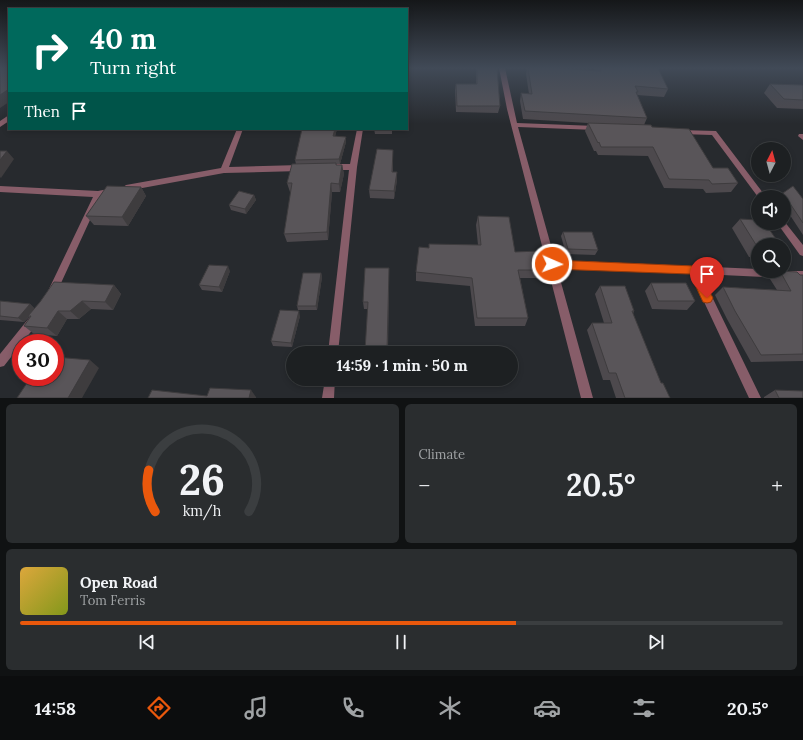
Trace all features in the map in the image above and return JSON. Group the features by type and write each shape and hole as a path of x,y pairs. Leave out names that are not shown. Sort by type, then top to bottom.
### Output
{"street":[{"path":"506,87 587,398"},
{"path":"0,125 8,118"},
{"path":"515,125 602,128"},
{"path":"224,170 240,130"},
{"path":"334,346 353,167 360,130"},
{"path":"674,131 714,133 757,190"},
{"path":"323,168 353,167"},
{"path":"0,189 98,194 224,170 307,168"},
{"path":"50,297 98,194"},
{"path":"786,230 803,252"},
{"path":"552,264 803,275"},
{"path":"694,270 755,398"},
{"path":"0,362 37,315"},
{"path":"328,398 329,386"}],"building":[{"path":"0,87 8,87 8,90 0,95"},
{"path":"456,87 498,87 500,106 457,106"},
{"path":"531,87 635,87 638,92 636,92 647,118 525,111 521,93 532,94"},
{"path":"641,87 667,87 668,89"},
{"path":"772,87 803,87 803,100 784,99"},
{"path":"588,123 651,125 652,127 689,129 713,168 728,168 738,183 712,184 709,180 669,179 653,147 601,147"},
{"path":"302,130 335,130 333,136 346,137 339,159 295,160"},
{"path":"377,149 393,150 392,172 397,172 394,191 369,190"},
{"path":"0,151 7,151 0,160"},
{"path":"336,163 336,165 342,165 339,184 331,183 327,232 284,234 292,183 287,183 292,164"},
{"path":"107,186 141,187 122,217 86,216"},
{"path":"793,186 803,199 803,223 791,205 791,190 787,190"},
{"path":"239,191 254,195 245,209 229,205"},
{"path":"478,216 509,217 515,252 538,251 543,270 518,270 528,318 477,318 472,278 416,272 419,247 429,248 429,244 481,245"},
{"path":"740,219 751,220 751,230 770,230 775,238 752,238"},
{"path":"563,232 592,232 598,250 568,249"},
{"path":"209,265 228,266 219,287 199,285"},
{"path":"365,268 389,268 387,346 365,346 368,302 363,302"},
{"path":"791,272 797,272 800,275 803,275 803,354 761,355 735,311 723,287 791,291 784,278 791,278"},
{"path":"303,273 321,273 316,306 297,306"},
{"path":"54,282 114,285 105,302 82,301 70,311 58,311 47,328 24,326 31,316 28,316"},
{"path":"651,283 686,283 695,301 658,301"},
{"path":"600,286 625,286 634,311 632,311 661,383 663,383 670,398 625,398 616,373 609,373 592,323 612,323"},
{"path":"0,301 30,304 18,318 0,316"},
{"path":"280,310 299,311 291,343 271,341"},
{"path":"64,358 90,360 68,398 17,398 25,386 64,386"},
{"path":"210,388 251,390 249,398 148,398 152,390 207,396"},
{"path":"775,390 803,391 803,398 779,398"}],"route":[{"path":"552,264 694,270 707,298"}]}
